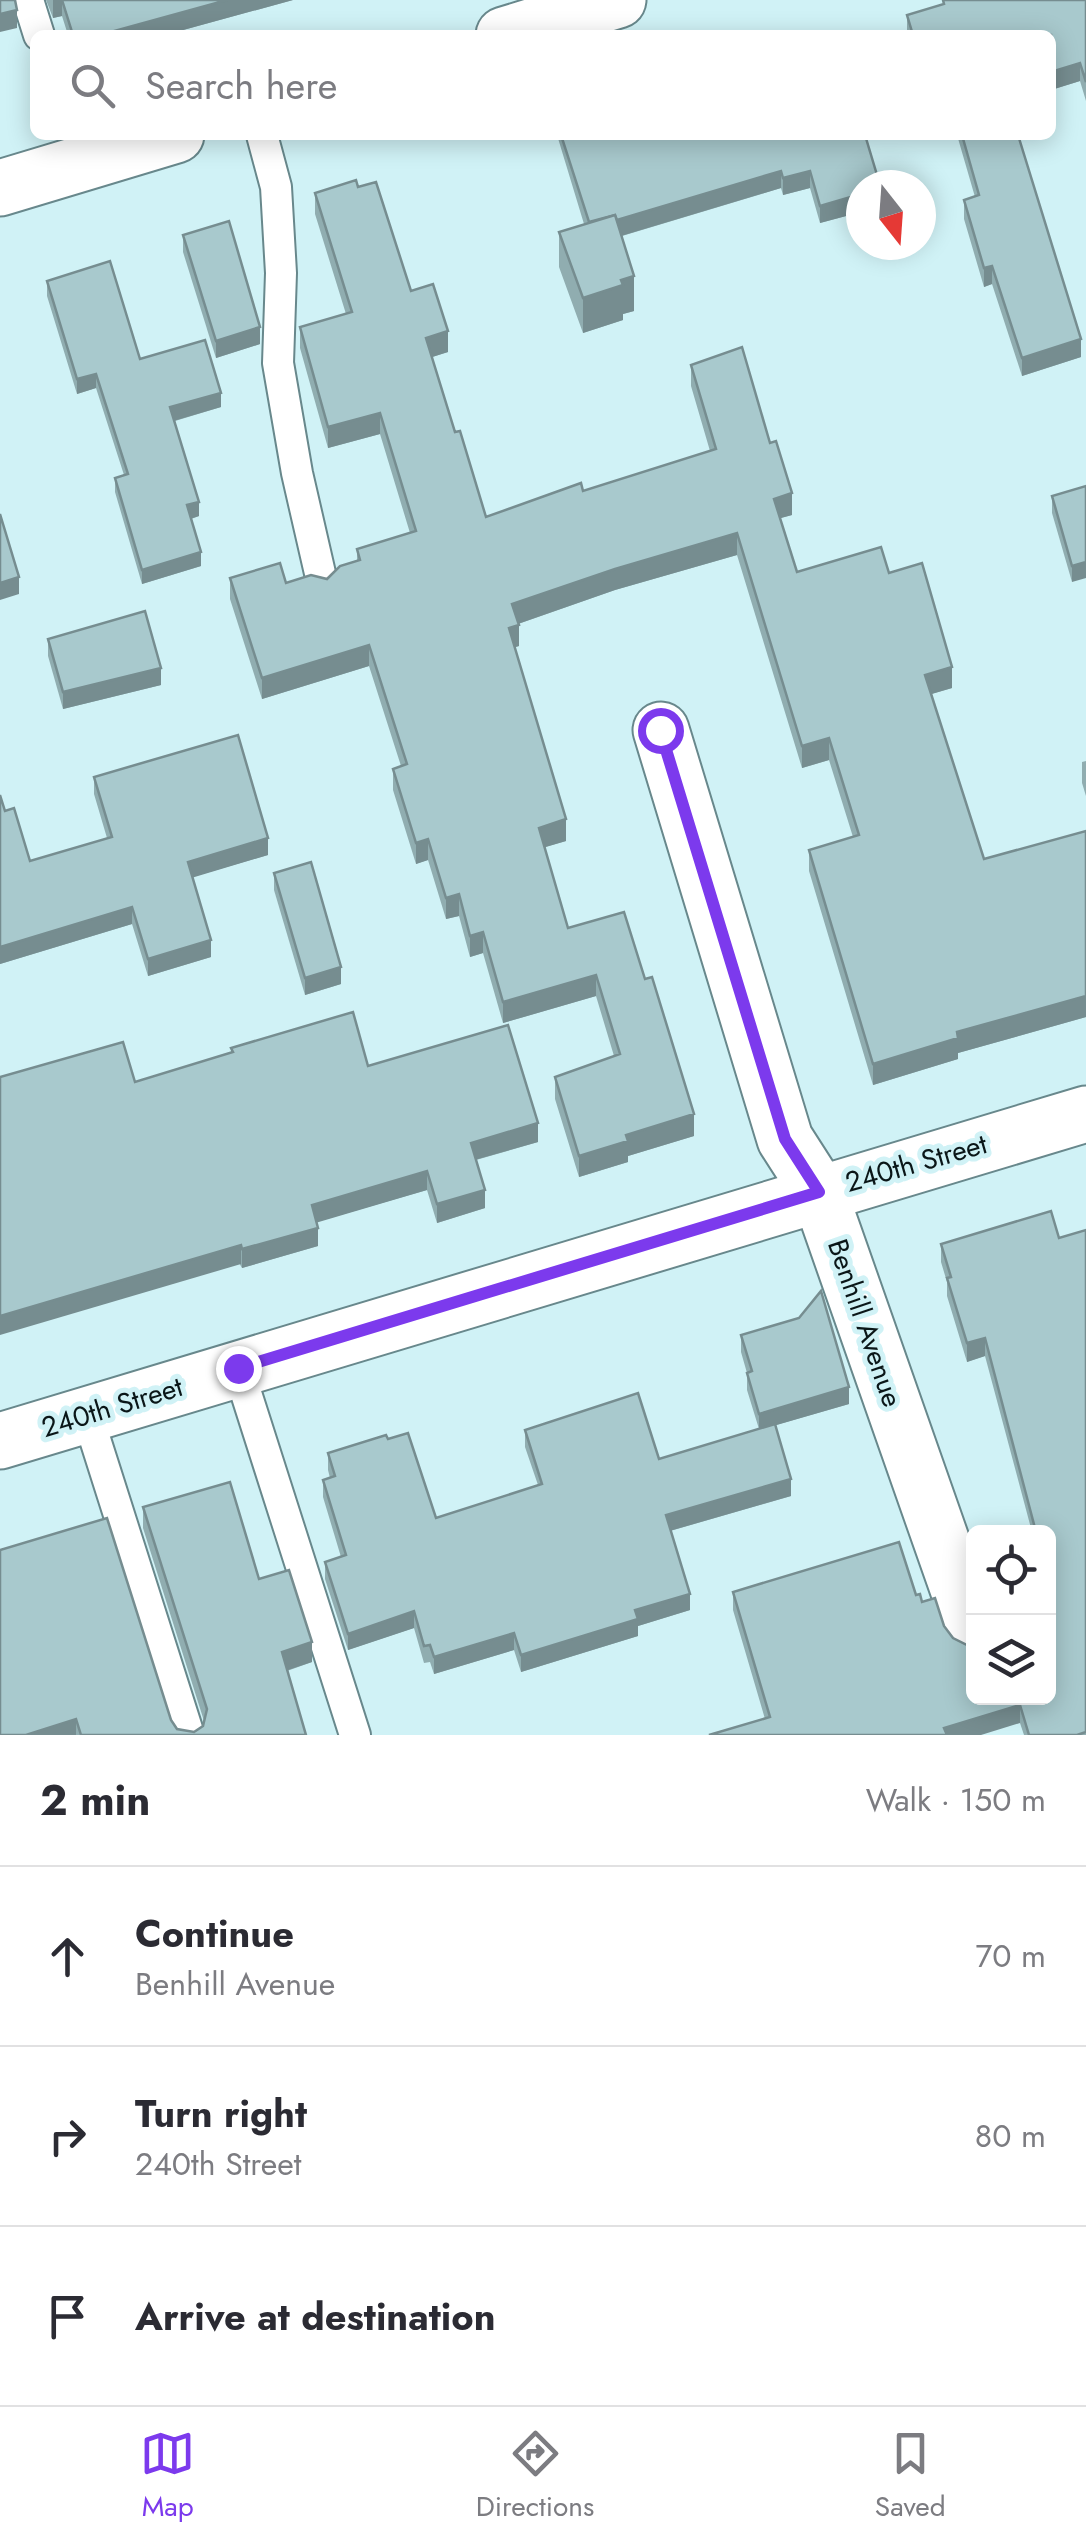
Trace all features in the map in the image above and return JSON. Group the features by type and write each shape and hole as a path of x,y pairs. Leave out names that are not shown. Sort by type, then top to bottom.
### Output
{"street":[{"path":"520,30 614,1"},
{"path":"0,188 75,150 142,140"},
{"name":"Benhill Avenue","path":"660,730 785,1139 819,1192 967,1615"},
{"name":"240th Street","path":"0,1441 1086,1114"}],"lane":[{"path":"28,0 37,30"},
{"path":"263,140 276,188 282,273 278,363 322,582"},
{"path":"238,1368 355,1735"},
{"path":"88,1414 189,1735"}],"building":[{"path":"0,0 15,0 17,10 0,14"},
{"path":"62,0 227,0 118,30 71,30"},
{"path":"943,0 1086,0 1086,82 1080,63 1056,70 1056,30 912,30 907,15 944,4"},
{"path":"563,140 866,140 876,170 846,170 846,198 820,206 810,171 783,178 781,171 617,220 615,215 589,222"},
{"path":"963,140 1020,140 1081,339 1022,358 992,266 984,268 964,200 979,195"},
{"path":"356,180 358,187 376,182 411,291 433,284 448,331 426,338 486,517 581,483 583,491 716,449 691,365 742,347 770,443 776,441 792,493 774,499 797,572 881,547 889,573 922,563 952,667 925,675 984,859 1086,831 1086,996 957,1032 958,1038 873,1064 809,850 859,835 829,738 802,746 737,533 615,569 512,604 519,625 509,628 566,819 539,828 568,928 624,912 645,979 652,977 694,1114 626,1135 628,1141 579,1156 555,1077 620,1054 596,975 503,1002 483,932 470,936 459,894 446,898 428,839 416,843 393,769 407,764 369,645 262,678 230,578 280,563 286,583 311,575 327,579 340,566 360,560 357,549 416,531 380,413 328,427 300,327 352,312 315,193"},
{"path":"615,215 634,276 621,280 623,285 583,298 559,232"},
{"path":"229,221 260,327 216,341 183,235"},
{"path":"110,261 140,359 205,340 221,393 170,407 199,502 187,505 201,552 142,570 115,478 128,474 96,374 77,379 47,281"},
{"path":"1086,486 1086,562 1072,566 1052,496"},
{"path":"0,514 19,577 0,583"},
{"path":"145,611 161,668 63,692 48,639"},
{"path":"238,735 268,838 188,862 211,940 148,959 132,907 0,947 0,795 5,811 14,808 30,861 112,837 94,777"},
{"path":"311,862 341,967 305,978 274,873"},
{"path":"353,1012 368,1066 508,1025 538,1123 471,1143 485,1190 437,1204 427,1171 312,1205 318,1228 242,1249 241,1245 0,1316 0,1077 123,1042 135,1082 233,1052 231,1048"},
{"path":"1051,1211 1059,1238 1086,1230 1086,1732 1077,1735 1029,1735 1020,1705 1056,1705 1056,1525 1034,1525 985,1338 967,1343 941,1244"},
{"path":"821,1291 849,1387 759,1414 741,1335 799,1318"},
{"path":"638,1393 659,1459 775,1424 791,1479 666,1515 690,1594 635,1610 638,1619 521,1655 514,1633 434,1657 430,1645 424,1646 414,1611 348,1634 325,1562 346,1555 323,1480 335,1476 328,1453 386,1435 388,1439 408,1433 436,1518 542,1484 525,1430"},
{"path":"230,1482 259,1579 289,1570 312,1642 282,1652 306,1735 81,1735 76,1719 26,1735 0,1735 0,1550 107,1518 171,1720 177,1729 194,1732 203,1726 207,1709 143,1507"},
{"path":"899,1542 916,1595 920,1594 922,1602 935,1598 944,1626 953,1638 966,1644 966,1705 1020,1705 944,1728 947,1735 709,1735 770,1717 733,1592"}],"route":[{"path":"238,1368 819,1192 785,1139 660,730"}]}
